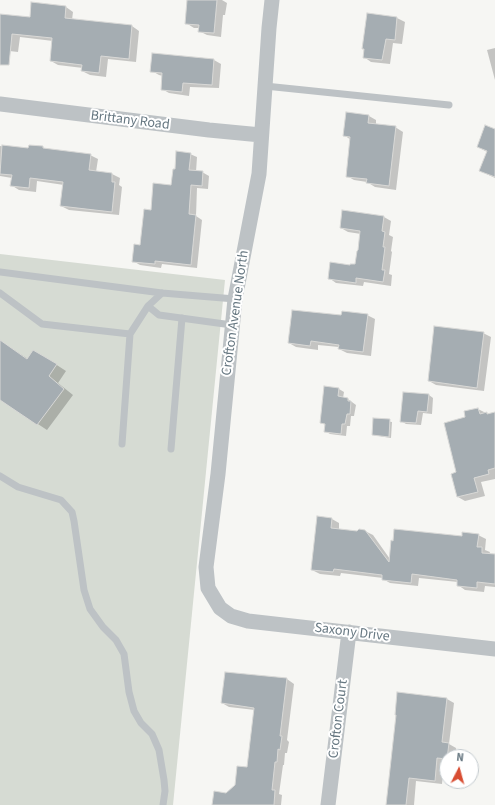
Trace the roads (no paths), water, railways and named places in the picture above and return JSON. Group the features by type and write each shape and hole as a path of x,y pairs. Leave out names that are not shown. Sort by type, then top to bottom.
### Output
{"street":[{"name":"Crofton Avenue North","path":"216,601 208,588 206,567 218,474 235,299 259,174 272,0"},
{"name":"Brittany Road","path":"0,104 261,135"},
{"name":"Saxony Drive","path":"216,601 220,608 231,616 248,621 495,649"},
{"name":"Crofton Court","path":"328,805 349,632"}],"lane":[{"path":"265,86 449,105"},
{"path":"0,272 162,293 235,299"},
{"path":"0,293 42,324 130,334"},
{"path":"122,444 130,334 148,306 162,293"},
{"path":"148,306 159,316 232,324"},
{"path":"171,449 182,318"},
{"path":"0,476 18,487 61,500 72,512 84,590 90,609 116,640 124,654 129,692 134,710 142,723 152,734 158,750 165,791 163,805"}]}
